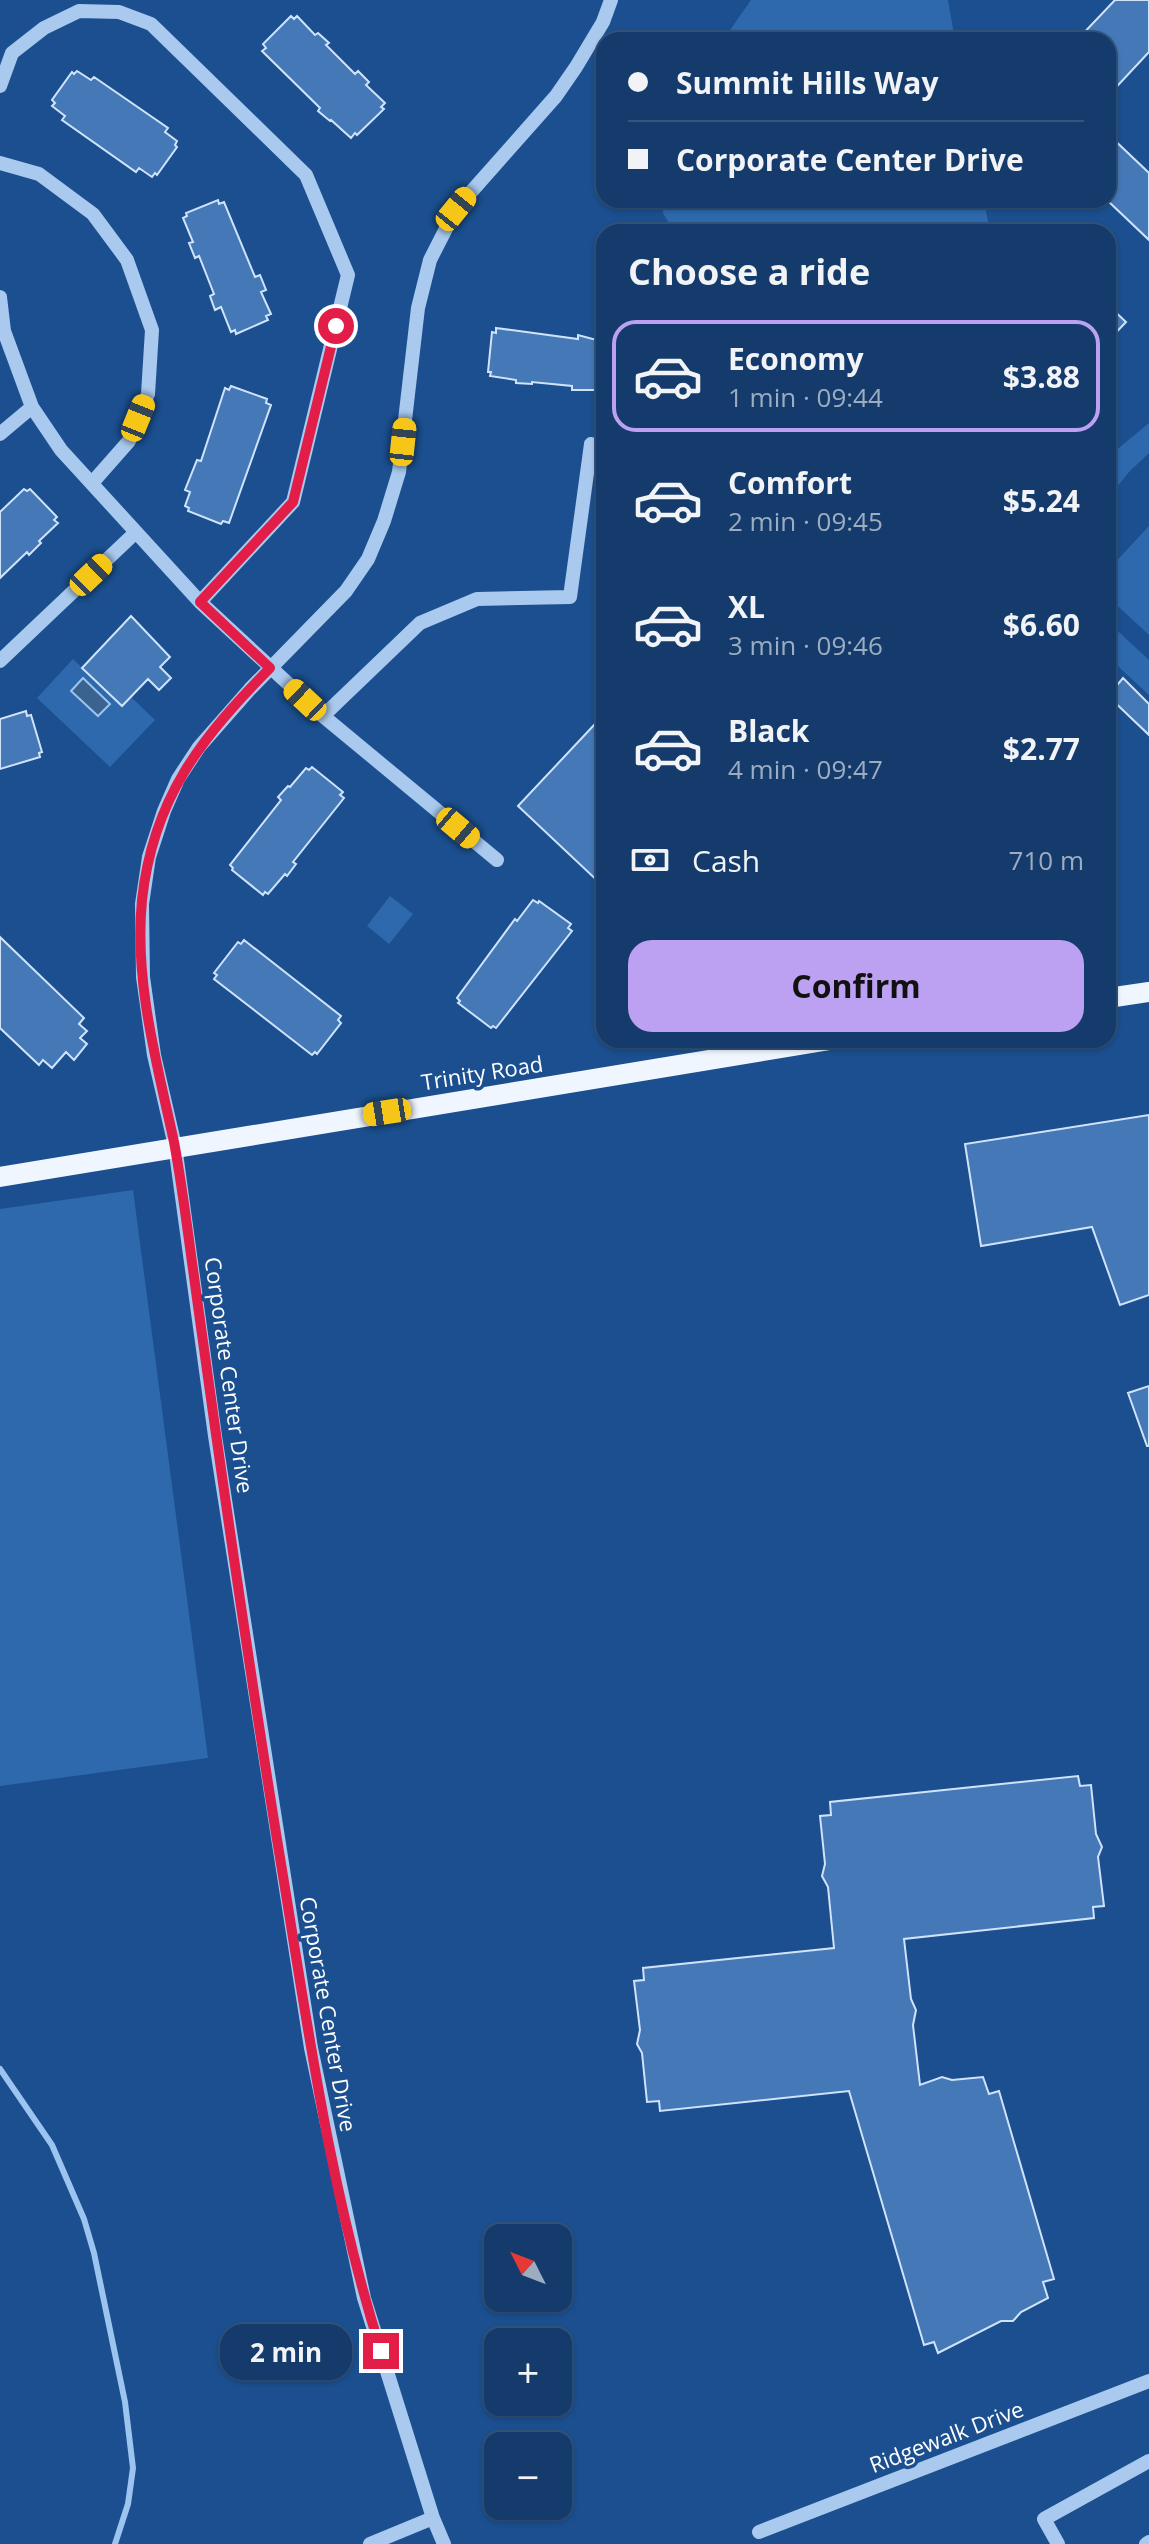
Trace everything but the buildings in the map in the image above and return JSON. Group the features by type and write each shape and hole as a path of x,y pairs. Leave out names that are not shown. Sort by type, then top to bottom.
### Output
{"main road":[{"path":"1116,997 1149,992"},
{"name":"Trinity Road","path":"0,1177 781,1048"}],"street":[{"name":"Corporate Center Drive","path":"597,32 611,0"},
{"path":"0,86 12,53 44,28 79,11 119,12 151,24 306,175 348,275 293,502 200,602"},
{"name":"Corporate Center Drive","path":"444,2544 433,2518 364,2298 311,2048 215,1436 175,1146 154,1055 143,977 142,904 149,857 178,779 199,747 270,668 346,591 368,559 399,472 418,308 430,260 443,233 456,209 477,183 556,96 596,33"},
{"path":"0,163 39,174 93,214 127,260 152,330 148,394 129,441 92,483"},
{"path":"0,297 4,331 32,407 61,450 200,602 270,668 323,716 497,860"},
{"path":"0,434 32,407"},
{"path":"323,716 420,623 477,599 570,597 591,444"},
{"path":"0,661 136,532"},
{"name":"Ridgewalk Drive","path":"759,2532 1149,2381"},
{"path":"1058,2544 1044,2519 1149,2461"},
{"path":"370,2544 433,2518"}],"shaded area":[{"path":"751,0 948,0 954,32 729,32"},
{"path":"663,208 986,208 988,224 669,224"},
{"path":"1149,423 1149,453 1116,488 1116,450"},
{"path":"1149,526 1149,635 1116,604 1116,561"},
{"path":"1116,629 1149,660 1149,695 1116,664"},
{"path":"73,659 122,706 131,697 155,720 110,767 37,698"},
{"path":"83,678 110,704 98,716 71,691"},
{"path":"390,896 413,914 389,944 367,926"},
{"path":"133,1190 208,1758 0,1786 0,1209"}],"waterway":[{"path":"0,2069 52,2145 84,2219 94,2253 125,2402 133,2468 128,2504 115,2544"}],"route":[{"path":"336,326 293,502 200,602 270,668 199,747 178,779 164,811 149,857 142,904 143,977 154,1055 175,1146 215,1436 311,2048 354,2256 381,2351"}]}
